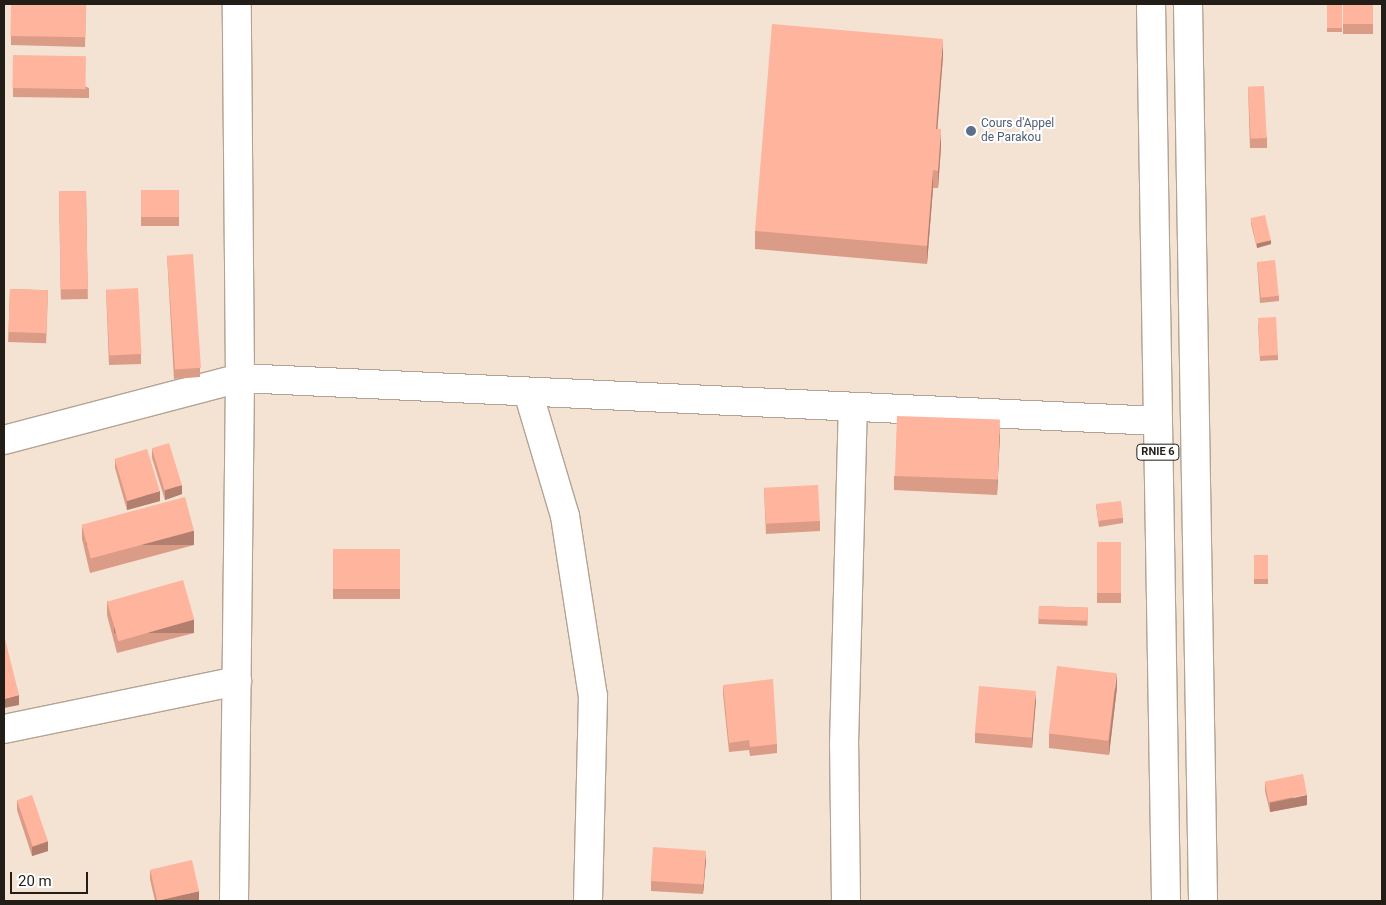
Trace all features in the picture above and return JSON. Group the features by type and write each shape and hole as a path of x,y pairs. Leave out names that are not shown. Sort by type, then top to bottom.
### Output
{"street":[{"path":"234,901 240,378 238,4"},
{"name":"RNIE 6","path":"1150,4 1155,159 1166,901"},
{"name":"RNIE 6","path":"1188,4 1203,901"},
{"path":"1155,159 1191,162"},
{"path":"4,440 240,378 1158,421"},
{"path":"528,392 565,516 593,696 588,901"},
{"path":"846,901 844,745 853,406"},
{"path":"4,730 237,681"}],"building":[{"path":"11,4 86,5 85,37 10,36"},
{"path":"1327,4 1342,4 1342,28 1327,28"},
{"path":"1343,4 1373,4 1373,24 1343,24"},
{"path":"772,24 943,39 936,129 941,129 938,171 933,170 927,246 755,231"},
{"path":"13,55 86,56 85,89 12,88"},
{"path":"1264,86 1267,138 1251,139 1248,87"},
{"path":"141,190 179,190 179,217 141,217"},
{"path":"59,191 86,191 88,289 61,289"},
{"path":"1265,215 1271,240 1256,244 1250,218"},
{"path":"193,254 201,368 175,370 167,256"},
{"path":"1275,260 1279,296 1261,298 1257,262"},
{"path":"138,288 141,354 109,356 106,290"},
{"path":"10,289 48,290 46,333 8,332"},
{"path":"1276,317 1278,355 1260,356 1258,318"},
{"path":"897,416 1000,420 998,480 895,476"},
{"path":"169,443 182,485 165,490 152,448"},
{"path":"147,449 160,491 127,501 114,459"},
{"path":"818,485 820,521 766,524 764,488"},
{"path":"185,497 194,531 91,559 82,525"},
{"path":"1121,501 1123,518 1098,521 1096,504"},
{"path":"1097,542 1121,542 1121,593 1097,593"},
{"path":"333,549 400,549 400,589 333,589"},
{"path":"1254,555 1268,555 1268,579 1254,579"},
{"path":"183,580 194,619 118,641 107,602"},
{"path":"1039,606 1088,608 1088,621 1039,619"},
{"path":"4,635 19,695 4,699"},
{"path":"1057,666 1117,673 1108,741 1049,733"},
{"path":"773,679 777,744 750,747 749,740 729,743 723,685"},
{"path":"979,686 1036,691 1032,738 975,733"},
{"path":"1303,774 1307,795 1269,802 1265,781"},
{"path":"32,795 48,841 33,847 17,800"},
{"path":"653,847 706,851 703,885 651,881"},
{"path":"192,860 199,891 157,901 150,870"},
{"path":"1010,900 1070,901 1010,901"}],"place":[{"name":"Cours d'Appel de Parakou","path":"971,131"}]}
